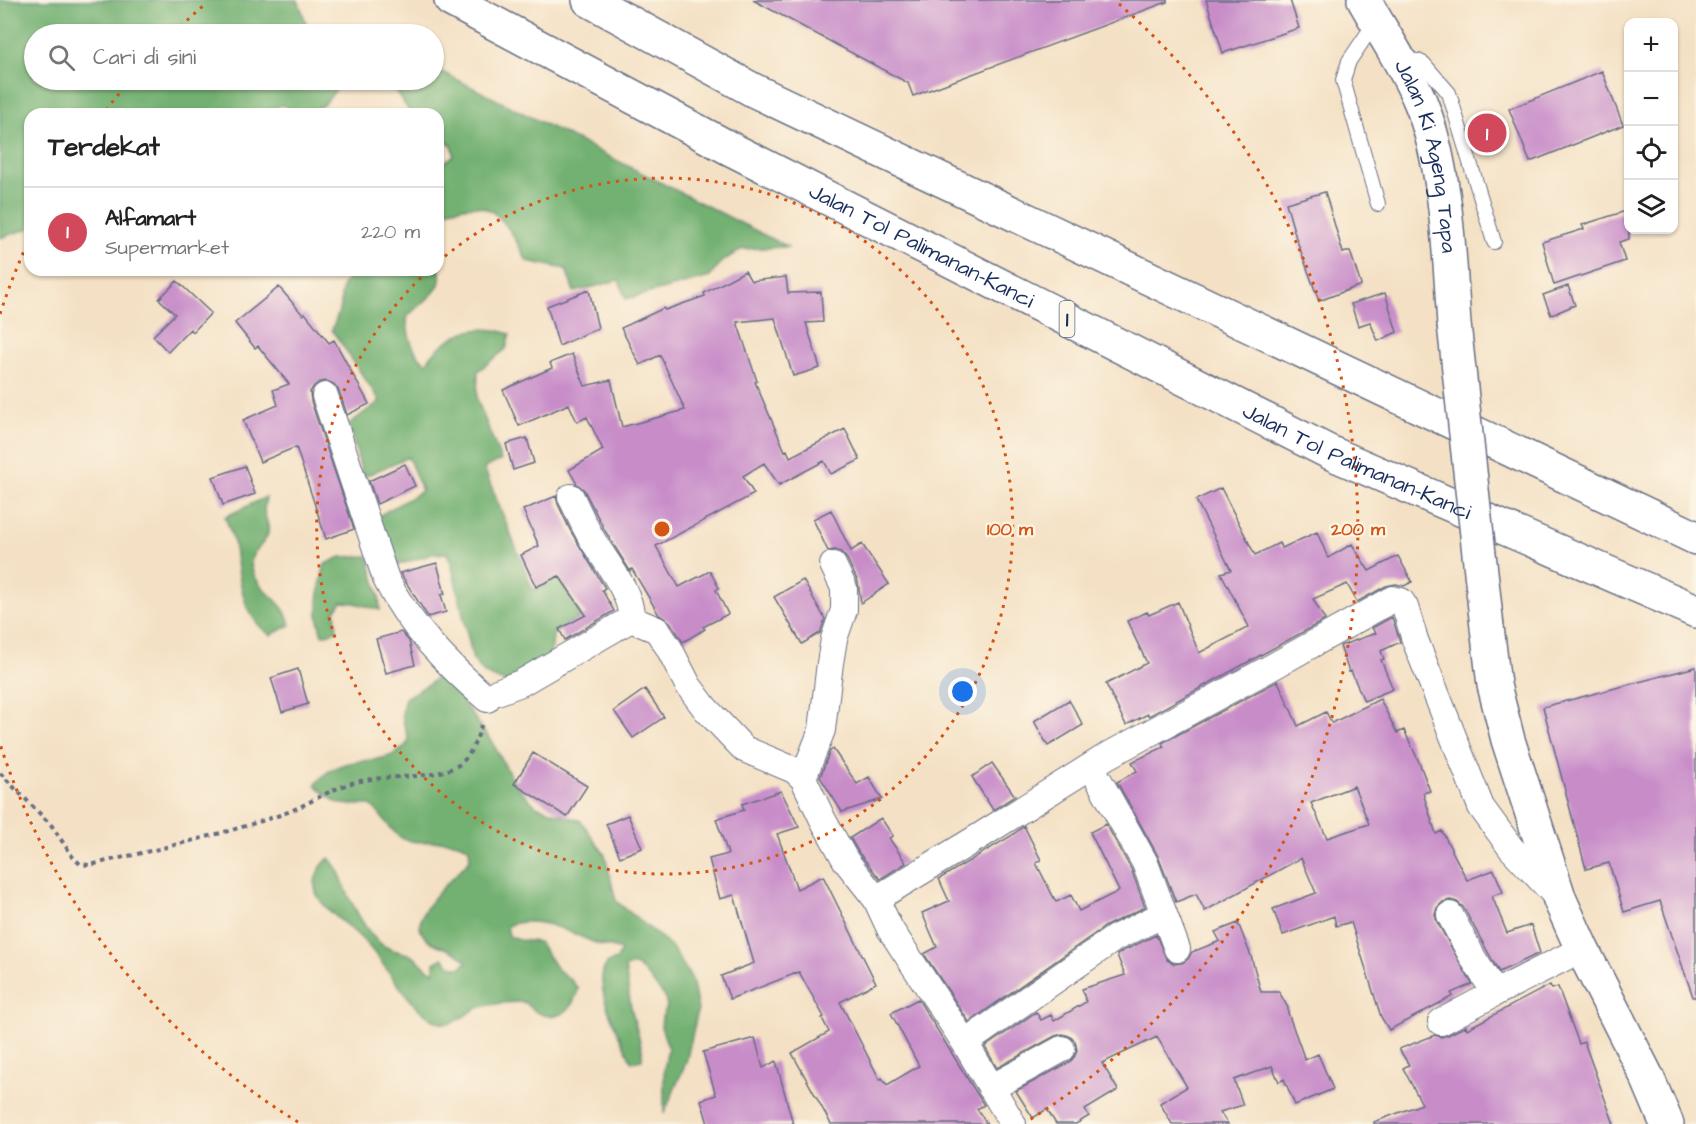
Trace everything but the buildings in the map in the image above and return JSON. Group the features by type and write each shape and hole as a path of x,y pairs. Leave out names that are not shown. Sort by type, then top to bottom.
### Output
{"main road":[{"name":"Jalan Tol Palimanan–Kanci","path":"451,0 729,148 1331,453 1696,611"},
{"path":"589,0 753,90 1696,538"},
{"name":"Jalan Ki Ageng Tapa","path":"1370,10 1400,60 1420,100 1428,124 1439,176 1447,223 1454,324 1494,685 1508,740 1560,900 1582,950 1647,1077 1667,1124"}],"street":[{"path":"325,396 386,579 398,603 454,670 492,695 521,683 631,619"},
{"path":"571,497 591,537 627,596 631,619"},
{"path":"803,778 822,730 834,639 844,610 844,588 832,565"},
{"path":"876,899 1091,766 1272,668 1393,599 1397,599 1405,607 1415,640 1481,807 1511,848 1560,900"},
{"path":"631,619 657,630 699,701 744,749 794,770 803,778 846,861 876,899 890,929 965,1043 1013,1124"},
{"path":"1091,766 1145,863 1177,949"},
{"path":"965,1043 1115,938 1164,914"},
{"path":"1450,915 1495,993"},
{"path":"1441,1022 1582,950"},
{"path":"991,1088 1062,1049"}],"lane":[{"path":"1370,10 1343,80 1378,204"},
{"path":"1400,60 1418,61 1424,64 1449,93 1494,242"}],"path":[{"path":"0,773 52,826 72,856 80,864 90,865 225,833 284,814 329,790 357,782 440,773 458,766 471,752 492,695"}],"green space":[{"path":"0,0 298,0 306,24 24,24 24,90 335,90 318,108 290,108 282,105 274,108 24,108 24,230 0,238"},
{"path":"444,73 788,247 742,249 721,262 710,277 626,299 619,280 574,292 566,269 527,261 509,229 497,215 489,210 471,206 444,212 444,161 454,155 452,145 444,140 444,108 407,108 395,90 444,90"},
{"path":"440,276 437,289 407,317 411,343 426,363 443,344 463,333 485,329 510,334 506,349 478,371 477,399 501,460 484,468 533,590 559,578 581,616 553,634 547,662 506,683 485,674 473,660 447,553 432,554 385,569 373,519 422,491 408,457 363,477 349,424 380,401 332,330 341,306 343,285 349,277"},
{"path":"266,497 264,511 268,533 254,553 252,569 260,584 283,609 290,625 271,635 253,618 247,606 233,540 225,517"},
{"path":"368,556 379,596 380,610 342,602 335,611 337,631 322,635 318,608 325,564 341,557"},
{"path":"442,673 492,742 515,784 536,806 581,821 605,855 616,901 671,946 692,979 698,1010 686,1062 664,1114 664,1069 668,1047 661,1027 662,1017 667,1007 665,997 635,965 625,967 631,1008 642,1049 642,1060 632,1062 609,1012 602,983 603,972 608,963 617,960 621,950 542,923 518,923 507,926 509,936 519,940 539,942 556,968 572,981 578,989 569,1008 556,1016 548,1016 540,1014 524,1002 501,1003 478,1008 451,1023 441,1023 431,1019 420,1010 371,949 326,907 317,895 315,885 317,875 329,858 371,935 383,946 412,956 434,972 434,963 443,958 450,965 459,968 467,962 454,952 430,941 421,932 420,922 433,899 470,859 469,848 451,842 407,840 396,834 371,805 340,804 315,785 326,773 338,766 377,759 400,751 409,741 402,716 405,698 429,684"}],"place":[{"name":"Alfamart","path":"1487,133"}]}
